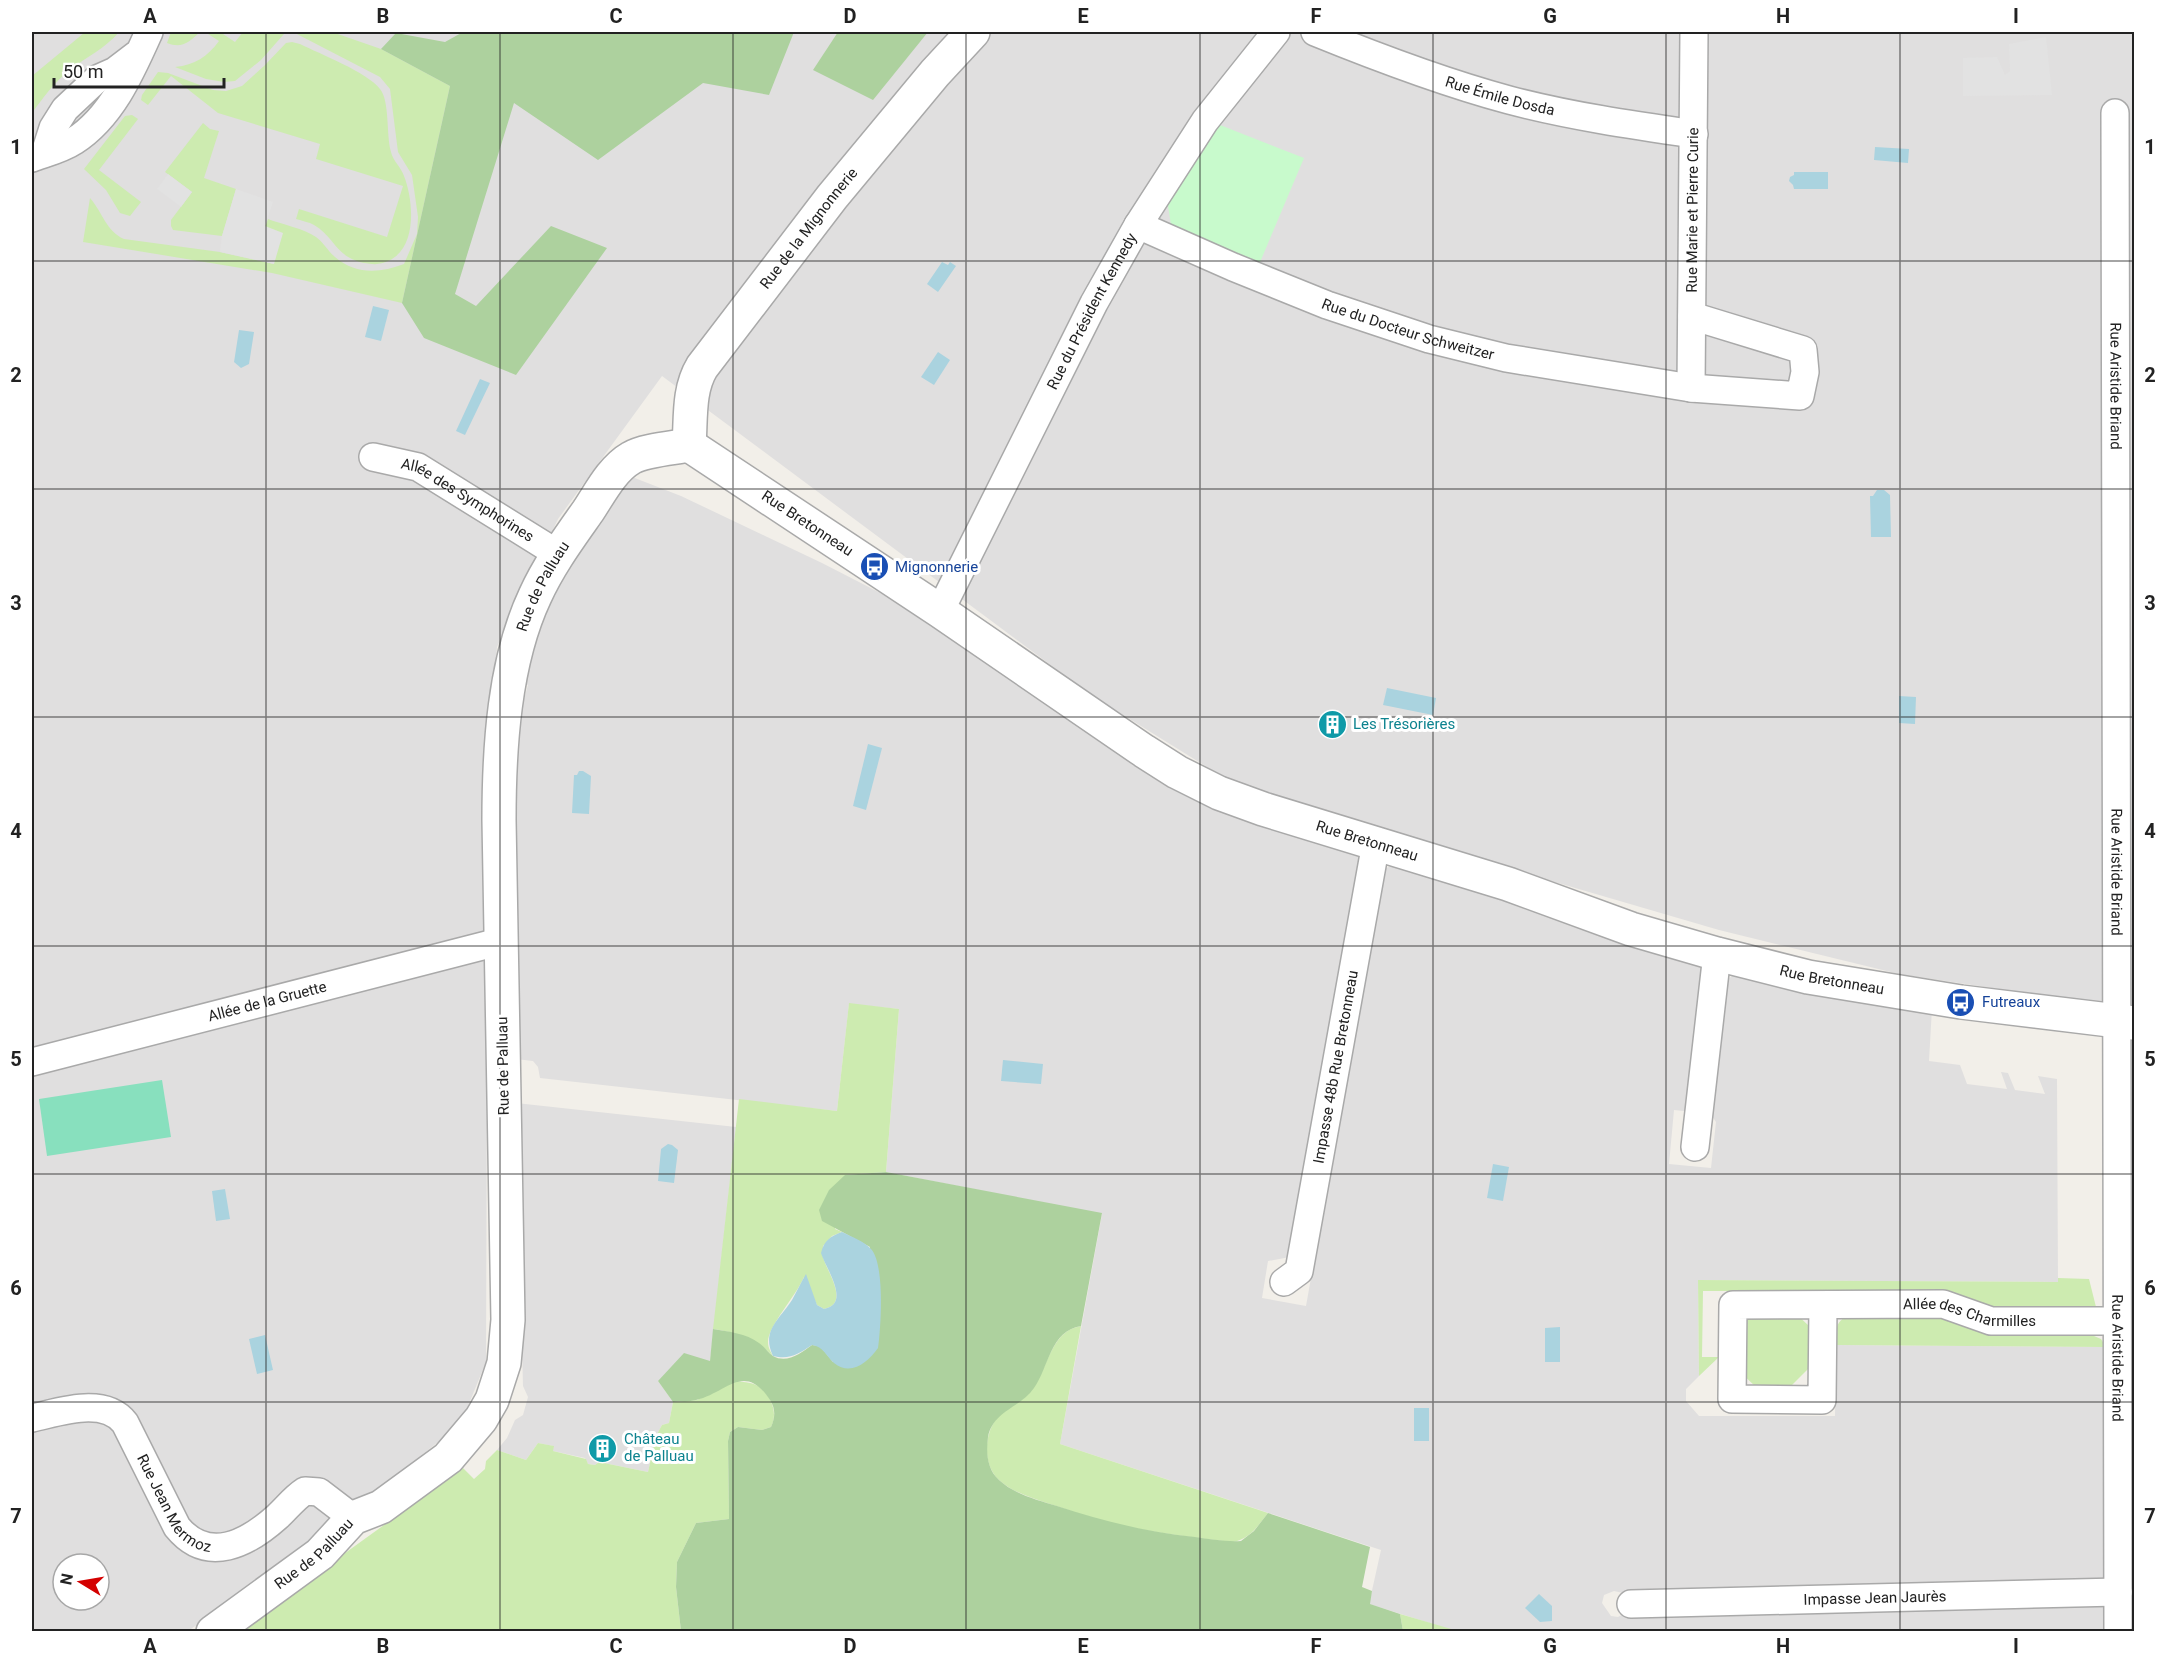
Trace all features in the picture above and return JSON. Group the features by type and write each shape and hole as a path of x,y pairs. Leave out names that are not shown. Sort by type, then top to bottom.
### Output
{"street":[{"name":"Rue de la Mignonnerie","path":"689,445 692,389 702,368 832,197 935,73 973,32"},
{"name":"Rue du Président Kennedy","path":"940,611 1094,303 1138,225 1205,121 1276,32"},
{"name":"Rue Émile Dosda","path":"1315,32 1389,62 1511,101 1600,121 1694,134"},
{"name":"Rue Marie et Pierre Curie","path":"1692,388 1694,32"},
{"path":"45,153 53,128 64,109 97,79 115,71 144,42"},
{"name":"Rue Aristide Briand","path":"2115,113 2125,420 2126,1023 2116,1321 2126,1414 2124,1583 2118,1632"},
{"name":"Rue du Docteur Schweitzer","path":"1138,225 1327,305 1429,339 1506,358 1692,388 1800,396 1805,372 1803,350 1692,316"},
{"name":"Rue de Palluau","path":"213,1632 320,1554 353,1518 381,1507 448,1458 481,1419 492,1400 504,1363 508,1320 499,756 508,688 526,619 535,596 558,554 615,472 632,457 689,445"},
{"name":"Rue Bretonneau","path":"689,445 1178,772 1219,793 1263,809 1508,884 1631,929 1808,977 1961,1002 2126,1023"},
{"name":"Allée des Symphorines","path":"373,457 418,467 558,554"},
{"name":"Impasse 48b Rue Bretonneau","path":"1284,1282 1299,1271 1376,843"},
{"name":"Allée de la Gruette","path":"32,1062 502,941"},
{"path":"1695,1147 1718,954"},
{"name":"Allée des Charmilles","path":"1823,1306 1822,1400 1732,1399 1733,1305 1943,1304 1991,1321 2116,1321"},
{"name":"Rue Jean Mermoz","path":"32,1418 95,1407 116,1413 125,1423 177,1527 196,1544 219,1548 244,1541 264,1529 305,1491 320,1492 353,1518"},
{"name":"Impasse Jean Jaurès","path":"1631,1604 2124,1583"}],"shaded area":[{"path":"32,32 2134,32 2134,1568 2127,1568 2125,1008 1899,974 1719,930 1236,785 1091,695 662,376 558,519 497,647 491,734 486,1362 461,1423 315,1543 188,1631 32,1632"},
{"path":"2046,37 2052,95 1963,96 1963,58 1997,57 2005,75 2010,71 2009,44"},
{"path":"168,174 192,192 181,207 157,189"},
{"path":"236,189 273,202 265,226 283,233 274,264 220,252 222,236"},
{"path":"627,475 681,496 822,563 894,600 993,659 1357,850 1365,867 1295,1256 1268,1261 1262,1298 1306,1306 1384,869 1398,863 1700,962 1708,974 1693,1112 1674,1110 1669,1164 1711,1168 1716,1122 1712,1116 1727,980 1737,972 1932,1008 1929,1061 1960,1065 1967,1084 2007,1089 2001,1072 2008,1073 2015,1090 2045,1094 2038,1076 2057,1079 2058,1282 1698,1280 1699,1376 1686,1389 1686,1401 1699,1416 1835,1416 1836,1345 2106,1347 2106,1586 1628,1597 1614,1591 1604,1595 1602,1603 1611,1616 1618,1617 1628,1611 2106,1599 2106,1631 1458,1632 1369,1604 1381,1550 1060,1444 1102,1214 886,1172 899,1009 849,1004 837,1111 540,1078 538,1067 533,1061 516,1059 516,727 528,685 522,683 524,646 569,556"},
{"path":"516,1103 736,1127 710,1362 658,1381 673,1402 669,1423 662,1425 656,1436 648,1472 599,1462 595,1465 588,1464 585,1458 553,1451 553,1446 538,1443 526,1460 497,1450 507,1438 515,1420 523,1415 528,1397 523,1386"}],"green space":[{"path":"83,32 119,32 59,80 32,113 32,76"},
{"path":"171,32 200,32 181,45 172,45 167,43"},
{"path":"205,32 220,32 235,42 243,32 284,32 284,34 261,60 235,81 224,82 206,79 175,67 195,62 205,56 219,41"},
{"path":"293,32 332,32 381,49 450,86 402,303 272,273 83,242 90,198 113,231 124,239 220,252 274,264 265,227 268,219 311,234 319,239 335,257 351,267 368,271 404,264 417,234 418,217 412,175 398,152 390,89 380,77"},
{"path":"463,32 794,32 769,95 703,83 598,160 514,103 455,294 476,306 551,226 607,248 516,375 424,338 402,303 450,86 381,49 396,33 445,42"},
{"path":"838,32 928,32 873,100 813,70"},
{"path":"292,42 331,58 365,76 383,94 391,152 408,188 411,215 406,241 400,252 390,260 374,264 354,260 341,252 321,230 312,224 296,219 299,209 387,237 403,186 316,159 320,144 218,113 171,76 148,105 141,100 158,72 168,73 213,90 226,91 242,86 286,43"},
{"path":"132,115 138,119 99,170 141,202 130,216 120,213 106,190 84,169 125,116"},
{"path":"203,123 210,129 219,131 204,178 236,189 222,236 173,230 171,226 171,220 192,192 165,172"},
{"path":"1220,125 1304,158 1258,267 1172,231 1167,200"},
{"path":"849,1003 899,1009 886,1172 845,1175 835,1229 842,1232 832,1236 823,1246 823,1258 835,1288 836,1301 832,1306 824,1309 817,1305 804,1277 769,1335 768,1344 773,1356 746,1337 713,1329 739,1099 837,1111"},
{"path":"162,1080 171,1137 47,1156 39,1099"},
{"path":"886,1172 1102,1213 1081,1326 1071,1329 1056,1342 1034,1388 1001,1415 991,1428 987,1455 992,1471 999,1480 1019,1493 1042,1501 1142,1529 1241,1541 1254,1531 1268,1513 1370,1547 1362,1587 1372,1591 1370,1604 1400,1614 1403,1631 681,1631 676,1587 677,1562 696,1523 729,1519 728,1441 730,1432 738,1427 762,1430 771,1427 774,1410 770,1400 761,1389 752,1383 743,1381 696,1400 673,1402 658,1381 684,1353 710,1361 713,1329 749,1337 761,1344 771,1355 783,1359 794,1356 812,1345 820,1346 833,1362 870,1247 822,1221 819,1210 829,1190 845,1175"},
{"path":"2058,1278 2089,1279 2097,1311 2000,1310 1929,1291 1703,1291 1702,1357 1719,1357 1699,1376 1698,1280 2058,1282"},
{"path":"1753,1310 1792,1310 1809,1326 1808,1369 1788,1389 1757,1388 1736,1368 1737,1336"},
{"path":"1847,1316 1940,1317 2010,1335 2094,1336 2101,1339 2106,1347 1836,1345 1838,1325"},
{"path":"1081,1326 1060,1444 1268,1513 1248,1535 1232,1542 1105,1522 1024,1495 1005,1485 994,1474 990,1468 987,1453 988,1438 993,1424 999,1415 1027,1395 1062,1336"},
{"path":"736,1381 754,1384 761,1388 772,1403 773,1421 771,1427 762,1430 738,1427 730,1432 728,1441 729,1519 696,1523 677,1562 676,1587 681,1631 248,1632 244,1626 463,1468 474,1479 485,1469 486,1461 497,1450 526,1460 538,1443 554,1446 553,1451 586,1459 588,1464 595,1465 599,1462 648,1472 656,1436 662,1425 669,1423 673,1402 697,1400"},
{"path":"1400,1614 1458,1631 1403,1631"}],"water":[{"path":"1875,147 1909,149 1908,163 1874,160"},
{"path":"1794,172 1828,172 1828,189 1794,189 1789,181"},
{"path":"942,262 948,265 950,262 956,266 938,292 927,284"},
{"path":"373,306 389,310 381,341 365,337"},
{"path":"239,330 254,332 249,364 241,368 234,362"},
{"path":"938,352 950,360 934,385 921,377"},
{"path":"480,379 490,383 465,435 456,431"},
{"path":"1877,490 1884,490 1890,495 1891,537 1871,537 1870,496 1873,496"},
{"path":"1387,688 1436,698 1433,715 1383,705"},
{"path":"1899,696 1916,697 1915,724 1899,723"},
{"path":"868,744 882,748 866,810 853,806"},
{"path":"579,771 591,776 589,814 572,813 574,775 577,775"},
{"path":"1003,1060 1043,1064 1041,1084 1001,1081"},
{"path":"668,1144 678,1150 674,1183 658,1181 661,1149"},
{"path":"1493,1164 1509,1167 1503,1201 1487,1198"},
{"path":"225,1189 230,1219 216,1221 212,1191"},
{"path":"842,1232 865,1244 875,1257 881,1296 878,1348 864,1363 847,1369 834,1363 822,1349 812,1345 789,1357 773,1356 769,1340 770,1333 806,1274 817,1305 824,1309 832,1306 836,1300 834,1284 821,1253 828,1239"},
{"path":"1560,1327 1560,1362 1545,1362 1545,1328"},
{"path":"265,1335 273,1370 257,1374 249,1339"},
{"path":"1414,1408 1429,1408 1429,1441 1414,1441"},
{"path":"1539,1594 1552,1606 1552,1621 1540,1622 1525,1608"}],"place":[{"name":"Mignonnerie","path":"874,567"},
{"name":"Les Trésorières","path":"1332,724"},
{"name":"Futreaux","path":"1961,1002"},
{"name":"Château de Palluau","path":"603,1448"}]}
